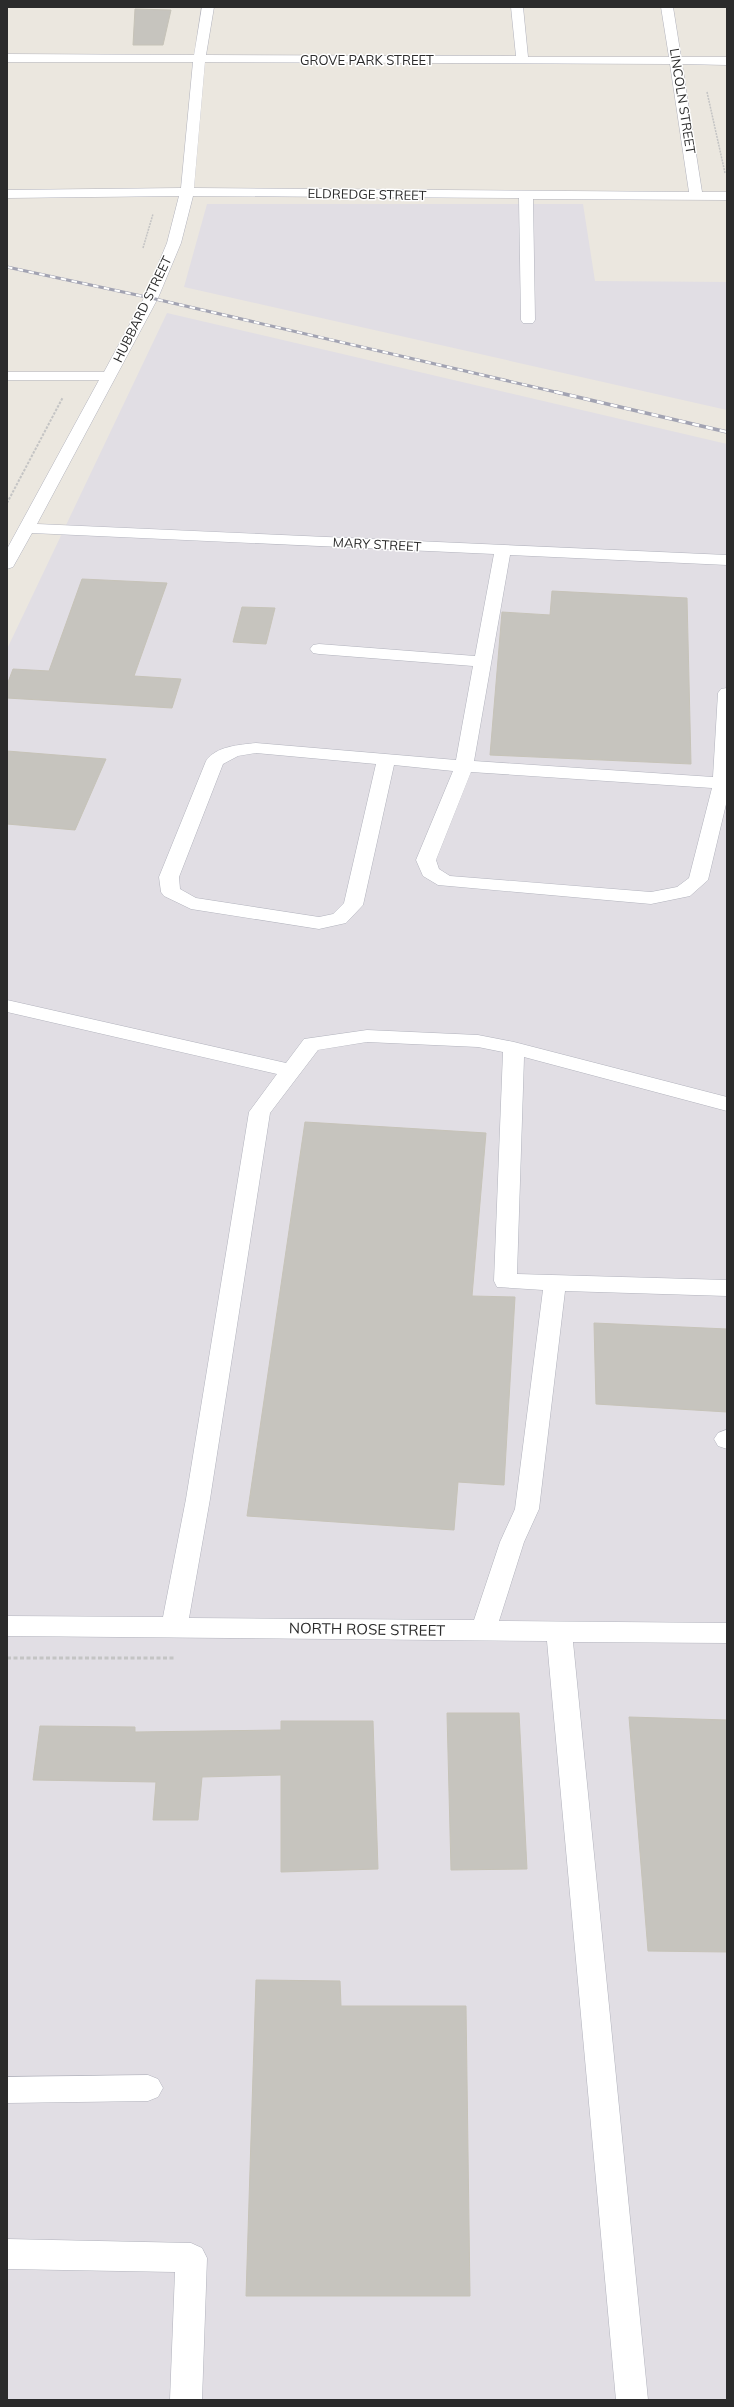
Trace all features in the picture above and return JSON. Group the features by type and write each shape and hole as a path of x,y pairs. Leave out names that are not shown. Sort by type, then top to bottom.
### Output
{"street":[{"name":"HUBBARD STREET","path":"7,564 28,528 151,298 174,243 187,192 199,59 208,7"},
{"path":"517,7 522,61"},
{"name":"LINCOLN STREET","path":"667,7 696,184 695,196"},
{"name":"GROVE PARK STREET","path":"7,58 522,61 727,60"},
{"name":"ELDREDGE STREET","path":"7,194 187,192 526,196 727,196"},
{"path":"526,196 528,320"},
{"path":"7,376 108,376"},
{"name":"MARY STREET","path":"28,528 727,560"},
{"path":"503,550 464,766 426,860 430,872 445,881 651,898 683,892 698,880 722,784 727,693"},
{"path":"319,649 483,662"},
{"path":"386,759 353,905 339,919 319,923 191,903 171,892 169,877 215,761 233,751 256,748 386,759 464,766 722,784"},
{"path":"7,1006 291,1071"},
{"path":"174,1628 198,1499 260,1112 311,1044 367,1036 478,1041 514,1048 727,1104"},
{"path":"514,1048 505,1281 727,1288"},
{"path":"483,1631 512,1542 527,1509 555,1283"},
{"name":"NORTH ROSE STREET","path":"7,1626 727,1633"},
{"path":"559,1631 632,2400"},
{"path":"7,2090 148,2088"},
{"path":"7,2254 191,2258 186,2400"}],"path":[{"path":"700,61 725,174"}],"shaded area":[{"path":"207,204 583,204 595,281 727,282 727,410 184,287"},
{"path":"167,313 727,444 727,2400 7,2400 7,649"}],"building":[{"path":"135,9 171,10 163,45 133,45"},
{"path":"82,579 167,583 134,676 181,679 172,708 7,698 7,685 13,669 49,671"},
{"path":"552,591 687,598 691,764 490,755 502,612 550,615"},
{"path":"242,607 275,608 266,644 233,642"},
{"path":"7,751 106,759 75,830 7,824"},
{"path":"305,1122 486,1133 472,1296 515,1297 504,1485 458,1482 454,1530 247,1516"},
{"path":"594,1323 727,1329 727,1412 596,1404"},
{"path":"447,1713 519,1713 527,1869 451,1870"},
{"path":"629,1717 727,1720 727,1952 648,1951"},
{"path":"281,1721 373,1721 378,1869 281,1872 281,1775 202,1777 198,1820 153,1820 156,1782 33,1780 40,1726 135,1727 135,1732 281,1730"},
{"path":"256,1980 340,1981 341,2006 466,2006 470,2296 246,2296"}],"railway":[{"path":"7,267 151,298 560,393"},
{"path":"556,392 727,432"}]}
